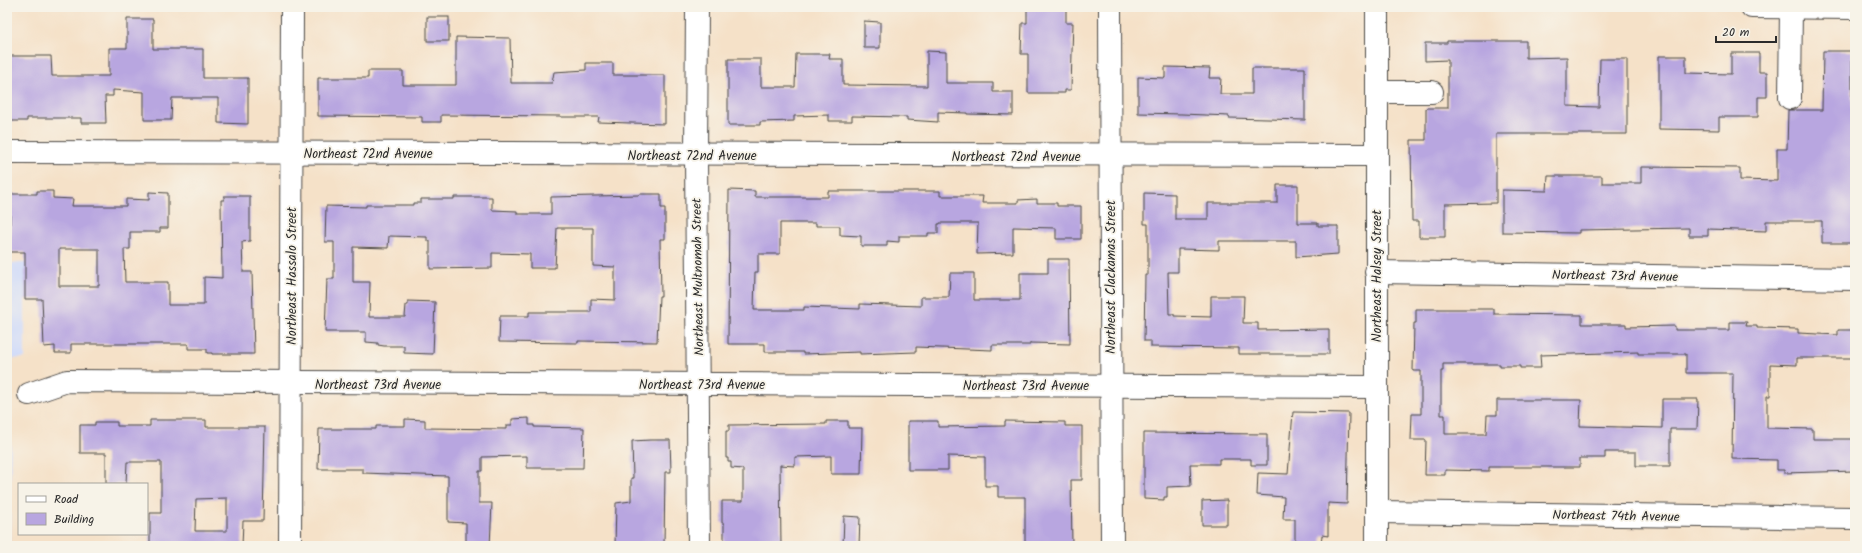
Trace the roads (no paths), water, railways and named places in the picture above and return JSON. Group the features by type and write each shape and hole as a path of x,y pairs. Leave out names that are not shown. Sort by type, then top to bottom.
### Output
{"street":[{"name":"Northeast Hassalo Street","path":"290,546 292,7"},
{"name":"Northeast Multnomah Street","path":"697,7 696,155 700,546"},
{"name":"Northeast Clackamas Street","path":"1110,7 1112,546"},
{"name":"Northeast Halsey Street","path":"1377,7 1377,546"},
{"path":"1752,7 1855,8"},
{"path":"1790,98 1791,7"},
{"path":"1377,92 1432,92"},
{"name":"Northeast 72nd Avenue","path":"7,152 1110,156 1376,155"},
{"name":"Northeast 73rd Avenue","path":"1376,272 1855,279"},
{"name":"Northeast 73rd Avenue","path":"29,394 67,381 1376,387"},
{"name":"Northeast 74th Avenue","path":"1377,512 1855,518"}]}
